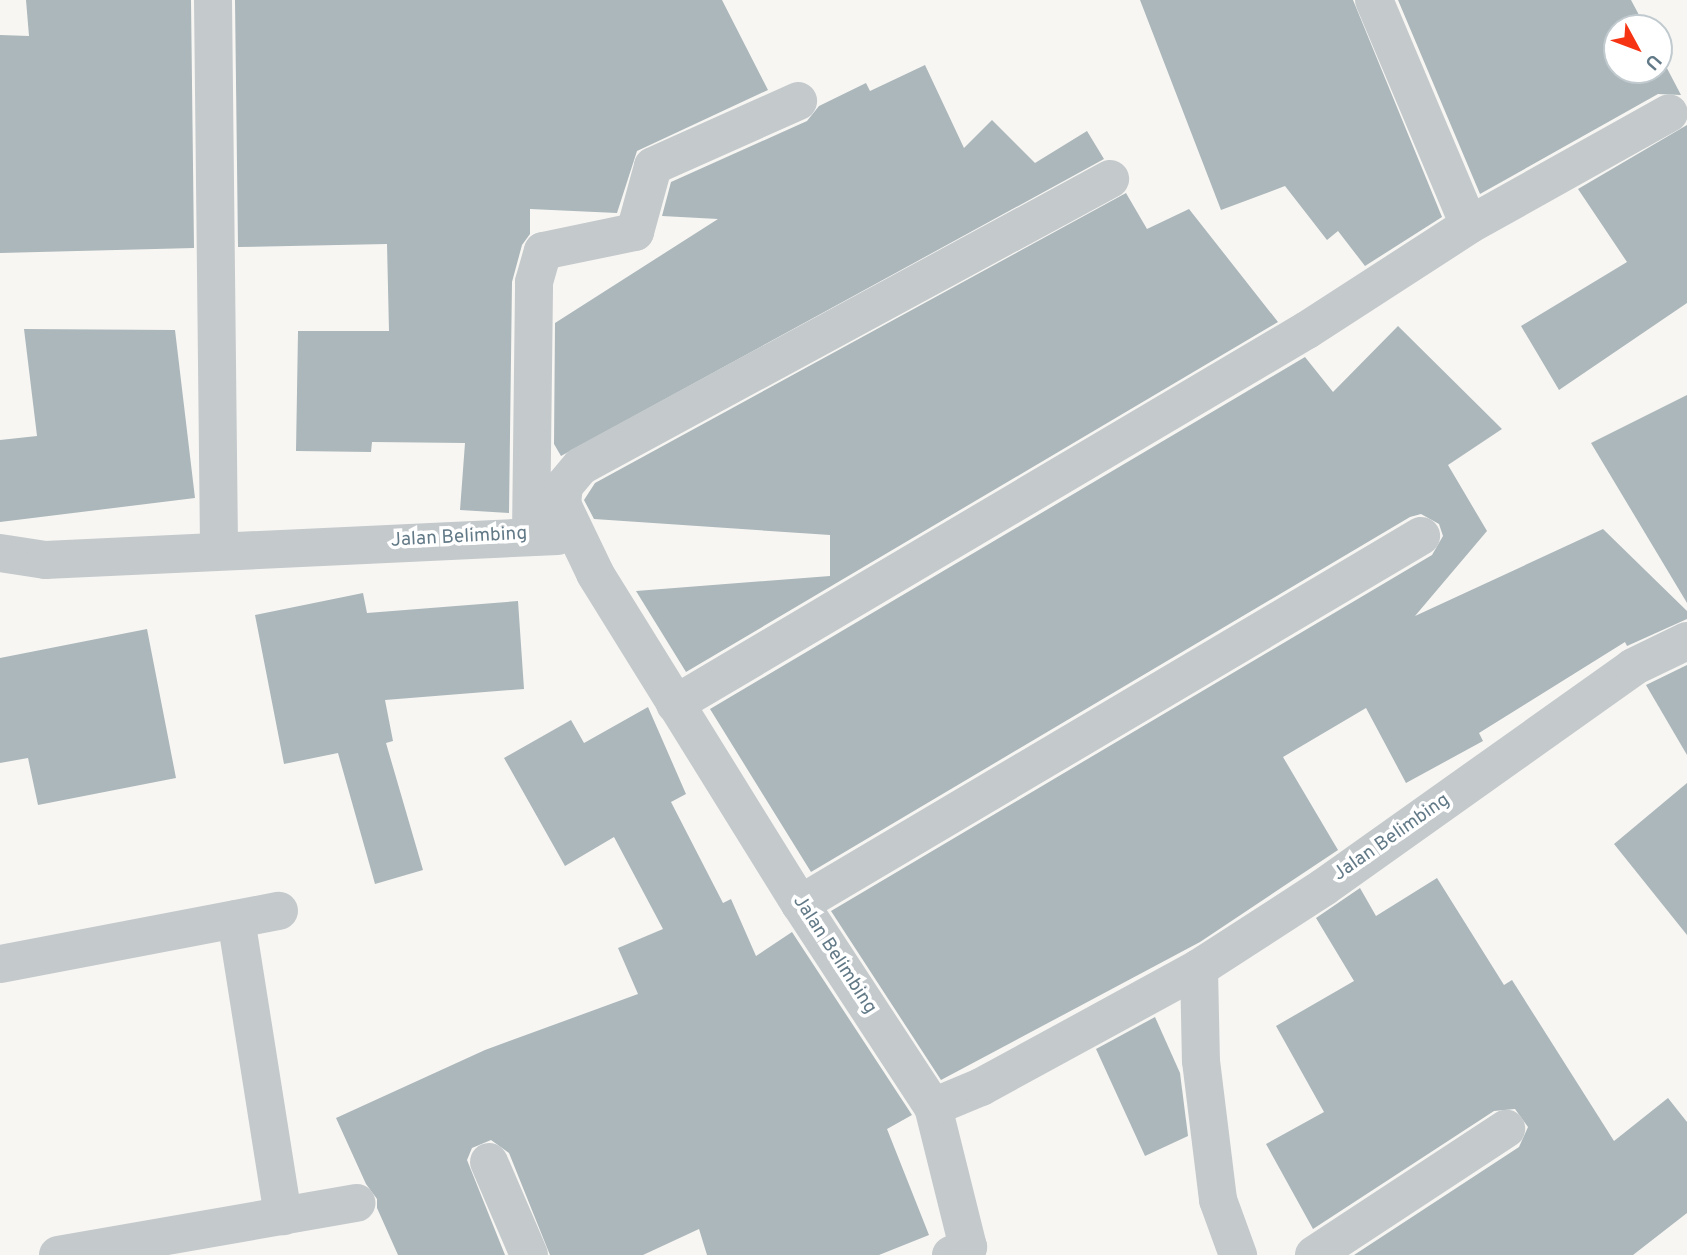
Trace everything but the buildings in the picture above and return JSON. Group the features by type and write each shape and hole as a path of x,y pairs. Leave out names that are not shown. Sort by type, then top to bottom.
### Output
{"street":[{"path":"213,0 219,549"},
{"path":"1374,0 1469,225"},
{"path":"531,534 534,282 543,251 635,232 653,166 798,101"},
{"path":"675,704 1307,330 1469,225 1669,114"},
{"path":"577,537 562,504 564,486 581,466 1111,180"},
{"name":"Jalan Belimbing","path":"0,553 45,560 531,534 577,537 675,704 800,904 933,1107 1006,1074 1199,968 1324,887 1633,667 1687,641"},
{"path":"800,904 1421,536"},
{"path":"0,964 279,911"},
{"path":"236,919 284,1216"},
{"path":"1199,968 1201,1061 1218,1199 1238,1255"},
{"path":"933,1107 968,1247 951,1255"},
{"path":"1314,1255 1506,1129"},
{"path":"489,1162 529,1255"},
{"path":"63,1254 356,1203"}]}
